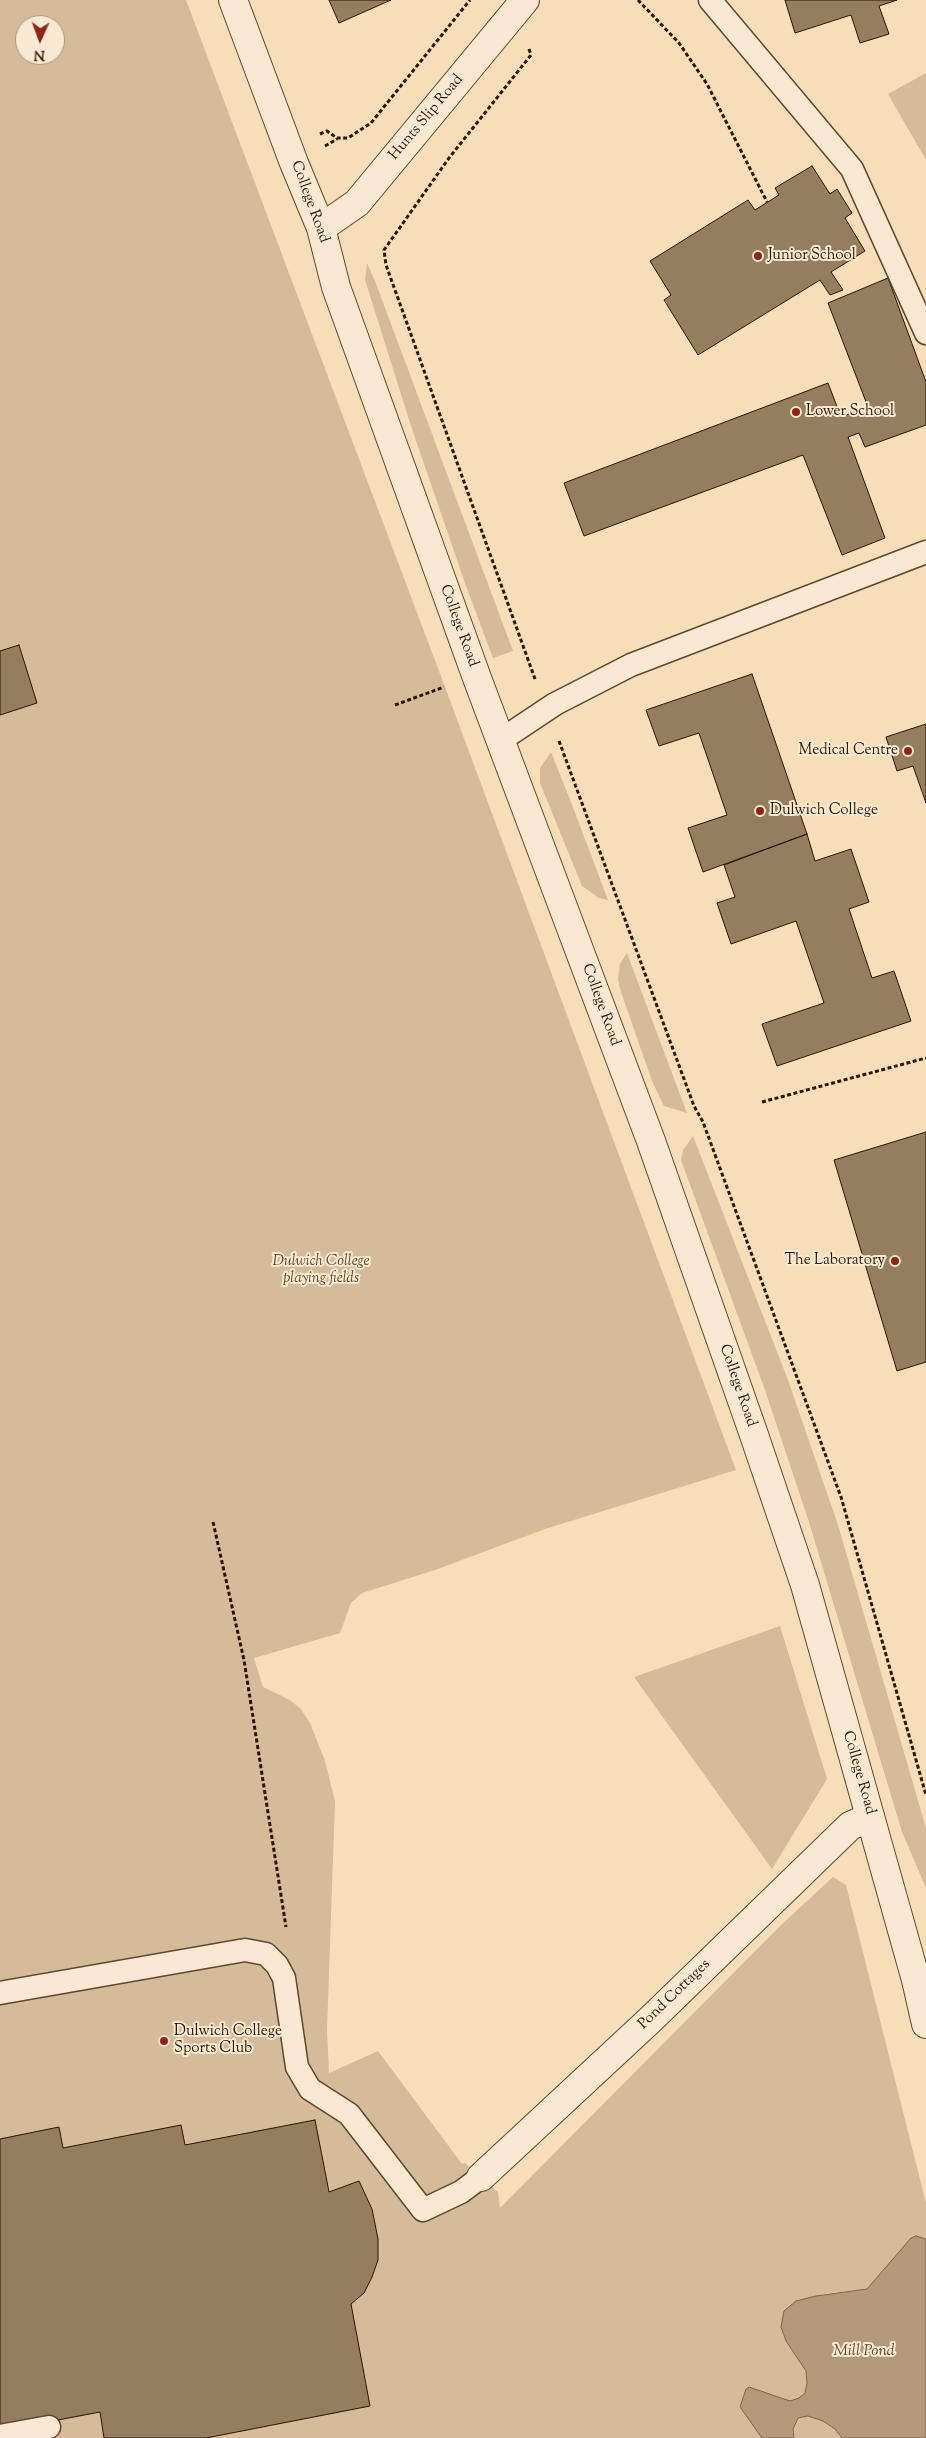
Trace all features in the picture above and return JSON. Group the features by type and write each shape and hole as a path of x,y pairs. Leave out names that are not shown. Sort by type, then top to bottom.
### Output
{"street":[{"name":"College Road","path":"233,0 294,163 321,228 336,287 501,740 651,1141 754,1432 805,1585 916,1980 926,2024"},
{"name":"Hunts Slip Road","path":"321,228 357,203 525,0"},
{"name":"Pond Cottages","path":"481,2177 650,2020 850,1826 870,1817"}],"lane":[{"path":"710,0 852,169 926,333"},
{"path":"501,740 546,709 631,665 926,552"},
{"path":"0,1993 245,1950 266,1954 277,1965 284,1978 297,2068 310,2089 349,2114 423,2210 461,2192 481,2177"},
{"path":"0,2436 49,2427"}],"path":[{"path":"327,131 337,138 348,138 371,123 470,0"},
{"path":"638,0 679,43 707,84 767,202"},
{"path":"531,55 462,140 384,250 386,265 546,709 627,921 694,1106 703,1122 841,1497 926,1795"},
{"path":"395,705 452,685"},
{"path":"762,1102 926,1058"},
{"path":"213,1522 247,1679 287,1936 284,1978"}],"green space":[{"name":"Dulwich College playing fields","path":"0,0 186,0 445,687 736,1470 545,1529 435,1570 362,1593 351,1603 340,1633 254,1658 263,1687 290,1700 301,1709 310,1723 325,1761 335,1801 327,2030 329,2073 378,2051 462,2164 465,2163 498,2192 500,2208 780,1926 833,1877 846,1885 926,2203 926,2239 924,2237 867,2289 823,2294 781,2327 786,2341 806,2371 807,2383 805,2393 799,2398 790,2401 749,2387 741,2408 762,2438 0,2438"},
{"path":"926,73 926,160 888,94"},
{"path":"367,263 513,651 493,658 412,429 365,280"},
{"path":"551,752 608,900 599,898 582,886 540,783 540,768"},
{"path":"627,953 687,1113 664,1106 652,1081 618,979 620,964"},
{"path":"693,1136 788,1380 838,1525 926,1828 926,1888 902,1832 809,1522 765,1390 681,1160 683,1150"},
{"path":"780,1626 827,1779 772,1869 634,1677"},
{"path":"808,2416 823,2421 835,2429 842,2438 794,2438 793,2429 798,2418"}],"water":[{"name":"Mill Pond","path":"916,2236 926,2239 926,2438 842,2438 835,2429 823,2421 808,2416 798,2418 793,2429 794,2438 762,2438 740,2407 746,2389 749,2387 790,2401 799,2398 805,2393 807,2383 806,2371 786,2341 781,2327 784,2311 796,2301 816,2296 867,2289 911,2238"}],"building":[{"path":"329,0 391,0 339,23"},
{"path":"785,0 897,0 879,6 889,34 860,43 851,15 795,33"},
{"name":"Junior School","path":"812,166 830,194 837,189 852,213 845,218 865,251 831,272 843,290 830,295 820,280 698,355 664,300 671,295 650,261 748,200 755,210 779,195 775,188"},
{"name":"Lower School","path":"888,278 926,382 926,425 865,447 859,433 848,437 885,538 842,555 803,455 584,536 564,483 828,383 841,417 868,407 828,303"},
{"path":"19,645 37,703 0,715 0,651"},
{"path":"752,674 807,834 703,872 688,828 727,815 699,733 659,746 646,710"},
{"name":"Medical Centre","path":"926,724 926,803 913,766 897,771 886,737"},
{"path":"807,834 815,861 851,849 869,902 849,909 872,978 894,971 911,1021 777,1066 762,1024 824,1003 796,921 731,944 717,903 735,897 724,865"},
{"name":"The Laboratory","path":"926,1132 926,1362 897,1371 834,1160"},
{"path":"315,2120 329,2192 359,2181 372,2209 378,2239 378,2260 372,2277 364,2293 351,2304 370,2406 206,2438 104,2438 100,2412 0,2431 0,2139 59,2127 63,2148 181,2125 185,2145"}],"place":[{"name":"Junior School","path":"758,256"},
{"name":"Lower School","path":"796,412"},
{"name":"Medical Centre","path":"908,751"},
{"name":"Dulwich College","path":"760,811"},
{"name":"The Laboratory","path":"895,1261"},
{"name":"Dulwich College Sports Club","path":"164,2041"}]}
